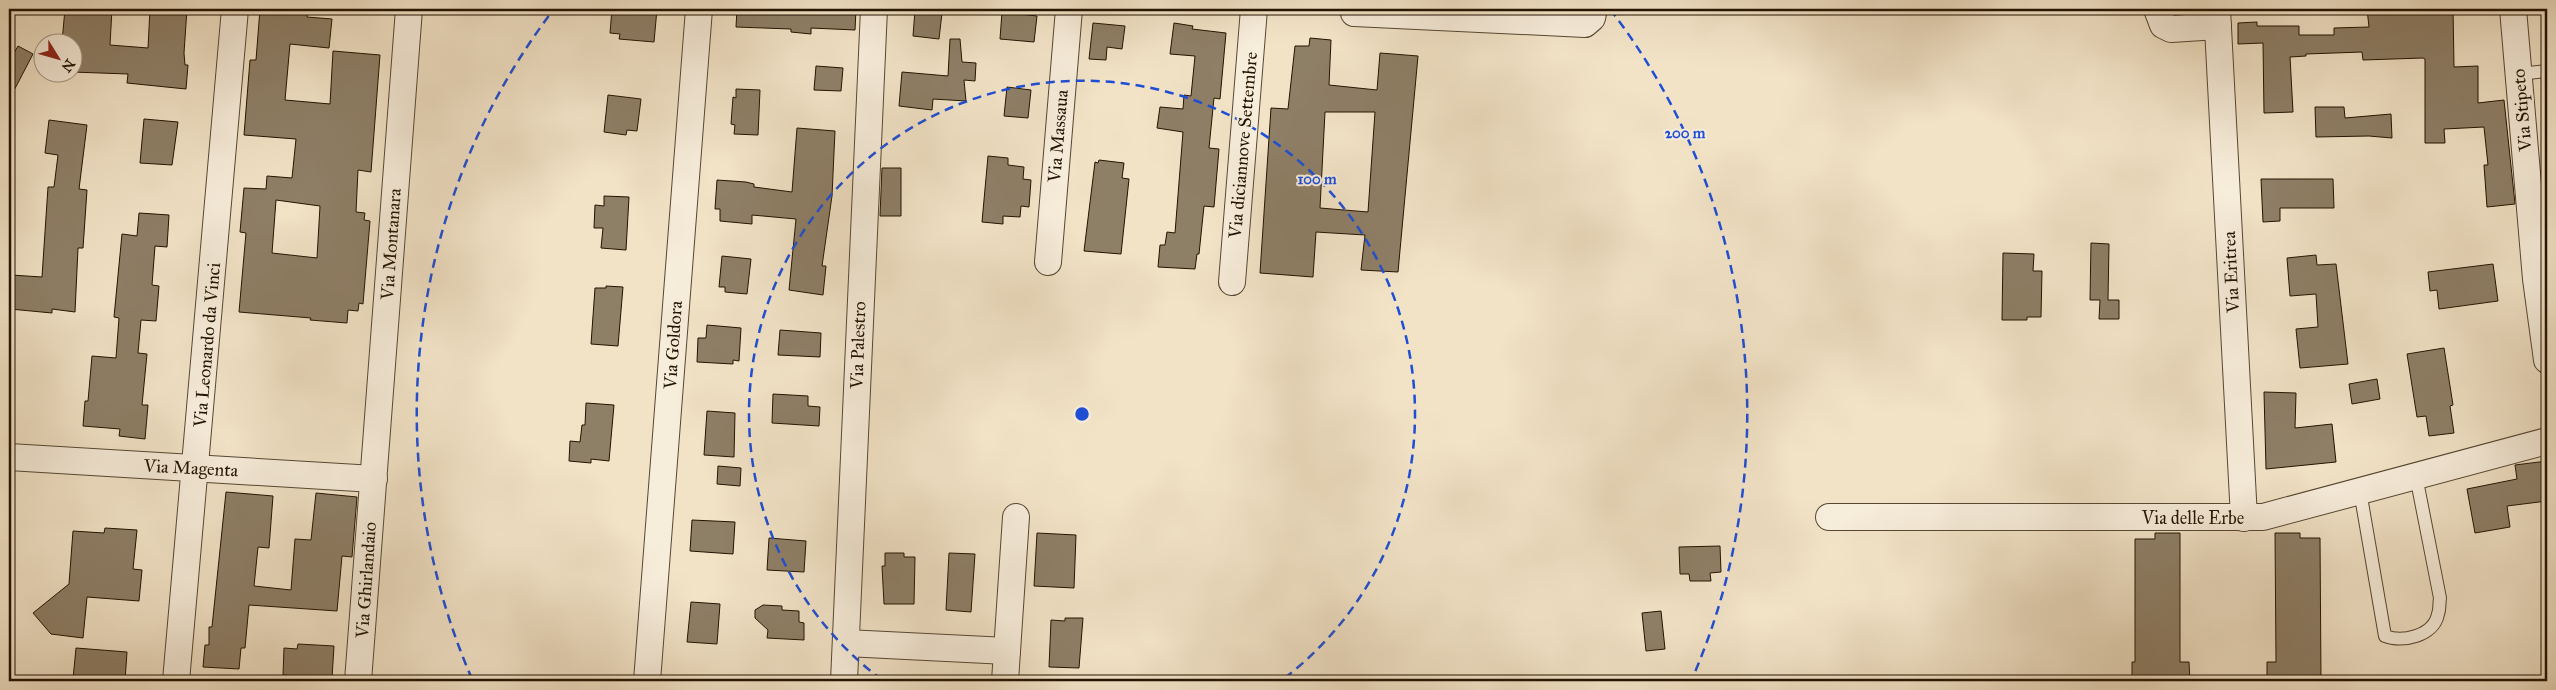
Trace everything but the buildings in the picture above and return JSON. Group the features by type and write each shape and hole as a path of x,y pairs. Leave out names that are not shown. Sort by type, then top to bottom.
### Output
{"street":[{"name":"Via Leonardo da Vinci","path":"176,681 235,9"},
{"name":"Via Montanara","path":"374,479 409,9"},
{"name":"Via Goldora","path":"647,681 699,9"},
{"name":"Via Palestro","path":"844,681 874,9"},
{"name":"Via Massaua","path":"1048,262 1069,9"},
{"name":"Via diciannove Settembre","path":"1232,282 1254,9"},
{"path":"1354,13 1585,24 1592,18 1594,9"},
{"name":"Via Eritrea","path":"2157,9 2163,25 2171,29 2218,17 2244,518"},
{"name":"Via Stipeto","path":"2513,9 2536,279 2547,360"},
{"name":"Via delle Erbe","path":"1829,517 2263,518 2547,441"},
{"name":"Via Magenta","path":"9,457 374,479"},
{"name":"Via Ghirlandaio","path":"358,681 374,479"},
{"path":"1005,681 1016,517"},
{"path":"846,643 1007,652"}],"lane":[{"path":"2519,74 2547,71"},
{"path":"2360,491 2385,636 2395,640 2409,639 2428,630 2438,616 2440,598 2416,476"}]}
